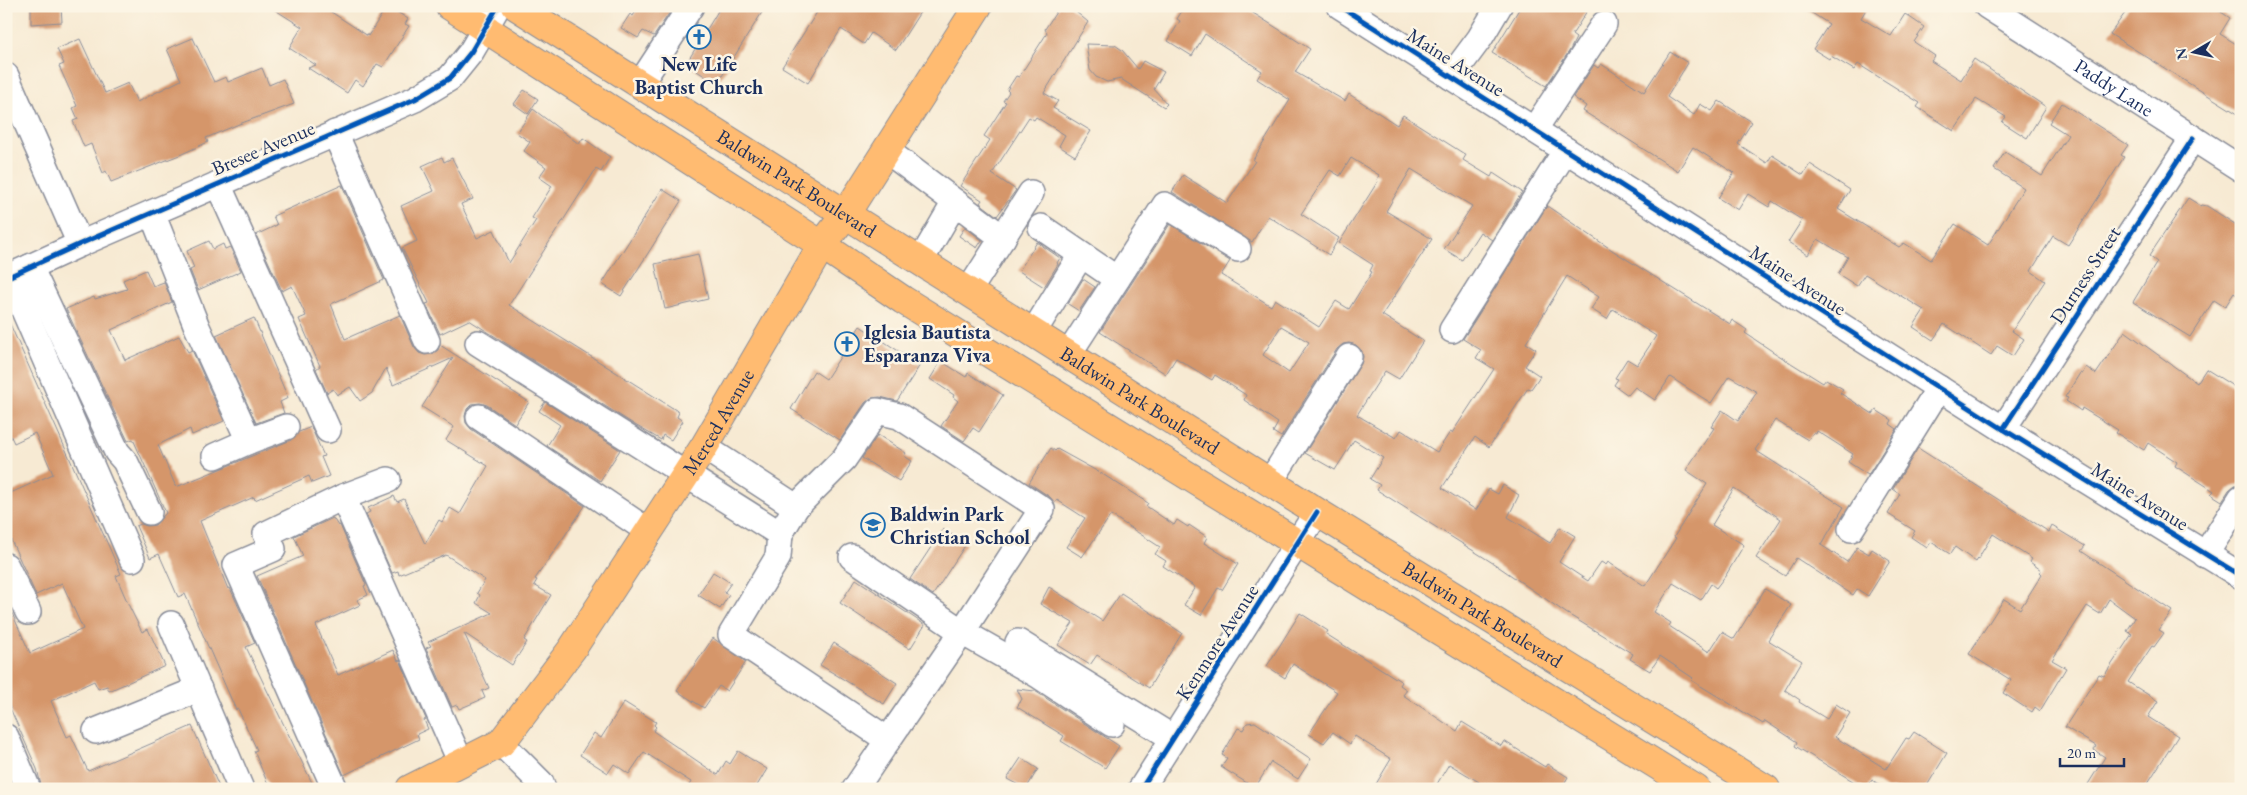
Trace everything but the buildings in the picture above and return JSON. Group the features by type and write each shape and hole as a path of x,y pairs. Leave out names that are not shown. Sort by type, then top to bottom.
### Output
{"main road":[{"name":"Baldwin Park Boulevard","path":"450,6 492,17 903,300 1696,789"},
{"name":"Baldwin Park Boulevard","path":"516,6 1751,785"},
{"name":"Merced Avenue","path":"410,789 502,744 572,649 704,447 822,245 845,215 978,6"}],"street":[{"path":"640,84 691,6"},
{"name":"Maine Avenue","path":"1340,6 1939,388 2241,576"},
{"path":"1451,77 1480,38 1499,6"},
{"name":"Paddy Lane","path":"1987,6 2241,169"},
{"name":"Bresee Avenue","path":"15,274 415,99 450,78 471,52 492,17"},
{"path":"1534,130 1604,24"},
{"path":"6,76 80,244"},
{"path":"335,133 427,341"},
{"name":"Durness Street","path":"2003,428 2193,138"},
{"path":"886,150 1003,238"},
{"path":"1452,330 1566,150"},
{"path":"218,184 328,430"},
{"path":"968,292 1031,193"},
{"path":"920,262 955,202"},
{"path":"1068,355 1165,205 1238,249"},
{"path":"152,213 194,318 249,441"},
{"path":"1041,227 1117,279"},
{"path":"1033,333 1081,255"},
{"path":"15,274 117,452 125,461 149,512"},
{"path":"15,274 132,559"},
{"path":"478,343 780,534"},
{"path":"1270,482 1348,357"},
{"path":"1851,529 1939,388"},
{"path":"855,789 962,632 1042,509 899,416 877,412 844,459 796,507 780,534 778,557 731,635 888,740"},
{"path":"479,416 648,531"},
{"path":"215,456 286,427"},
{"path":"704,447 796,507"},
{"path":"335,789 236,565 273,549 266,534 343,497 388,480"},
{"path":"343,497 461,763"},
{"path":"2206,555 2241,498"},
{"name":"Kenmore Avenue","path":"1141,789 1317,512"},
{"path":"852,557 962,632 1038,675 1112,724"},
{"path":"6,566 28,612"},
{"path":"171,624 241,789"},
{"path":"1018,642 1173,738"},
{"path":"96,731 199,689"},
{"path":"6,737 28,789"},
{"path":"502,744 541,783 543,789"}],"cycle path":[{"path":"6,278 415,99 450,78 471,52 498,6"},
{"path":"1340,6 2003,429 2241,576"},
{"path":"2003,429 2193,138"},
{"path":"1141,789 1317,512"}],"place":[{"name":"New Life Baptist Church","path":"699,37"},
{"name":"Iglesia Bautista Esparanza Viva","path":"847,344"},
{"name":"Baldwin Park Christian School","path":"873,525"}]}
